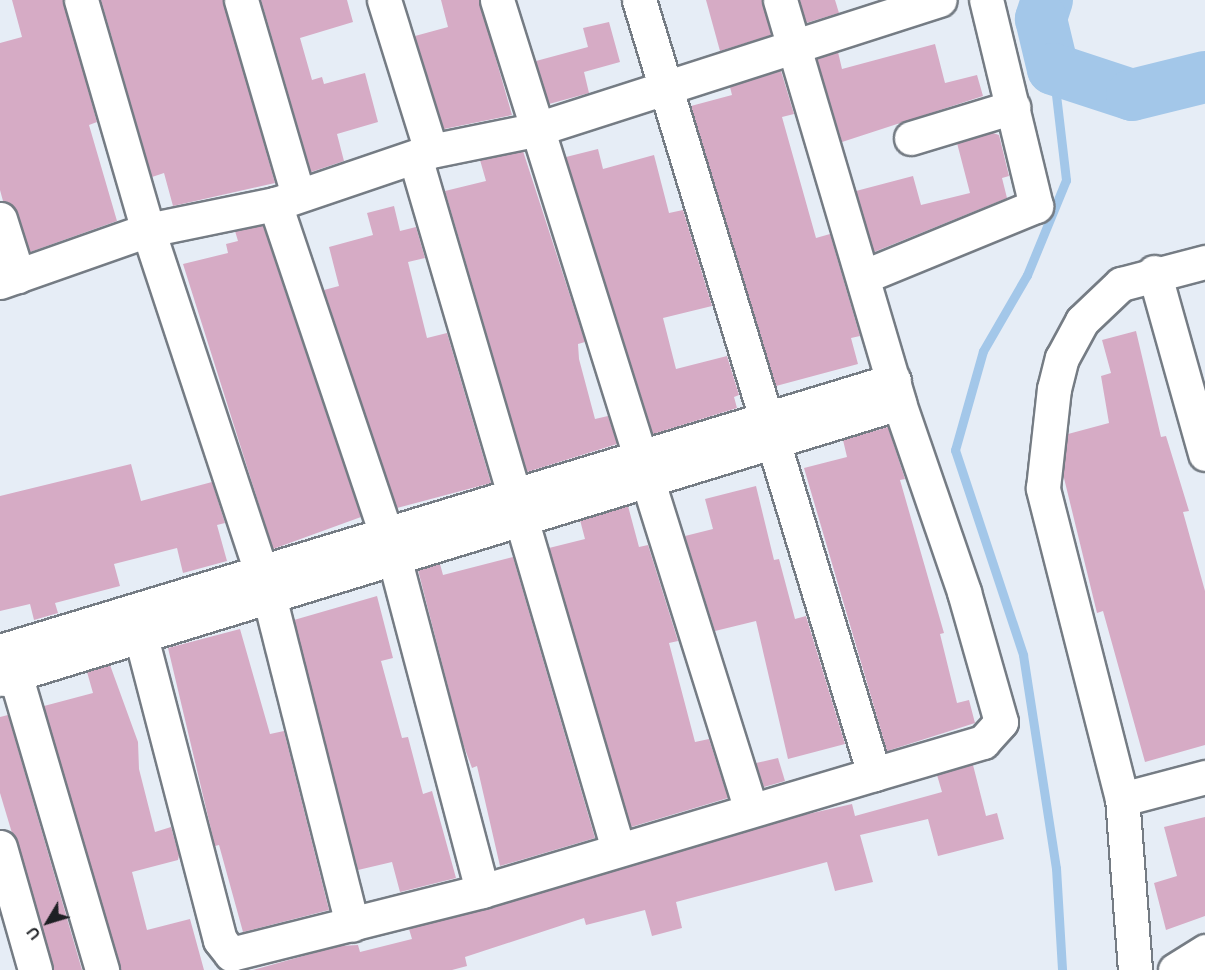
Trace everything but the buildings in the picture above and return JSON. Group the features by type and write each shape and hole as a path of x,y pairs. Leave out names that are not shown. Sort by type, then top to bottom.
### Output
{"street":[{"path":"81,0 148,230 264,583 352,925"},
{"path":"241,0 286,199 390,544 482,891"},
{"path":"384,0 515,510 618,849"},
{"path":"497,0 534,130 647,468 750,807"},
{"path":"639,0 664,89 773,431 874,774"},
{"path":"141,638 222,946 240,954 482,891 750,807 983,742 1001,722 964,592 896,391 865,276 780,0"},
{"path":"865,276 1036,206 987,0"},
{"path":"0,219 9,279 148,230 286,199 423,154 534,130 795,50 925,3"},
{"path":"911,138 1013,107"},
{"path":"1135,970 1122,799 1043,488 1062,358 1082,321 1121,284 1154,272 1205,262"},
{"path":"1154,272 1205,454"},
{"path":"5,668 264,583 390,544 515,510 896,391"},
{"path":"5,668 141,638 264,583"},
{"path":"5,668 102,970"},
{"path":"1122,799 1205,777"},
{"path":"0,847 35,970"},
{"path":"1175,970 1205,951"}],"waterway":[{"path":"1047,0 1041,19 1053,69 1132,95 1205,77"},
{"path":"1053,69 1066,180 1027,275 983,351 955,450 1023,655 1056,868 1062,970"}]}
